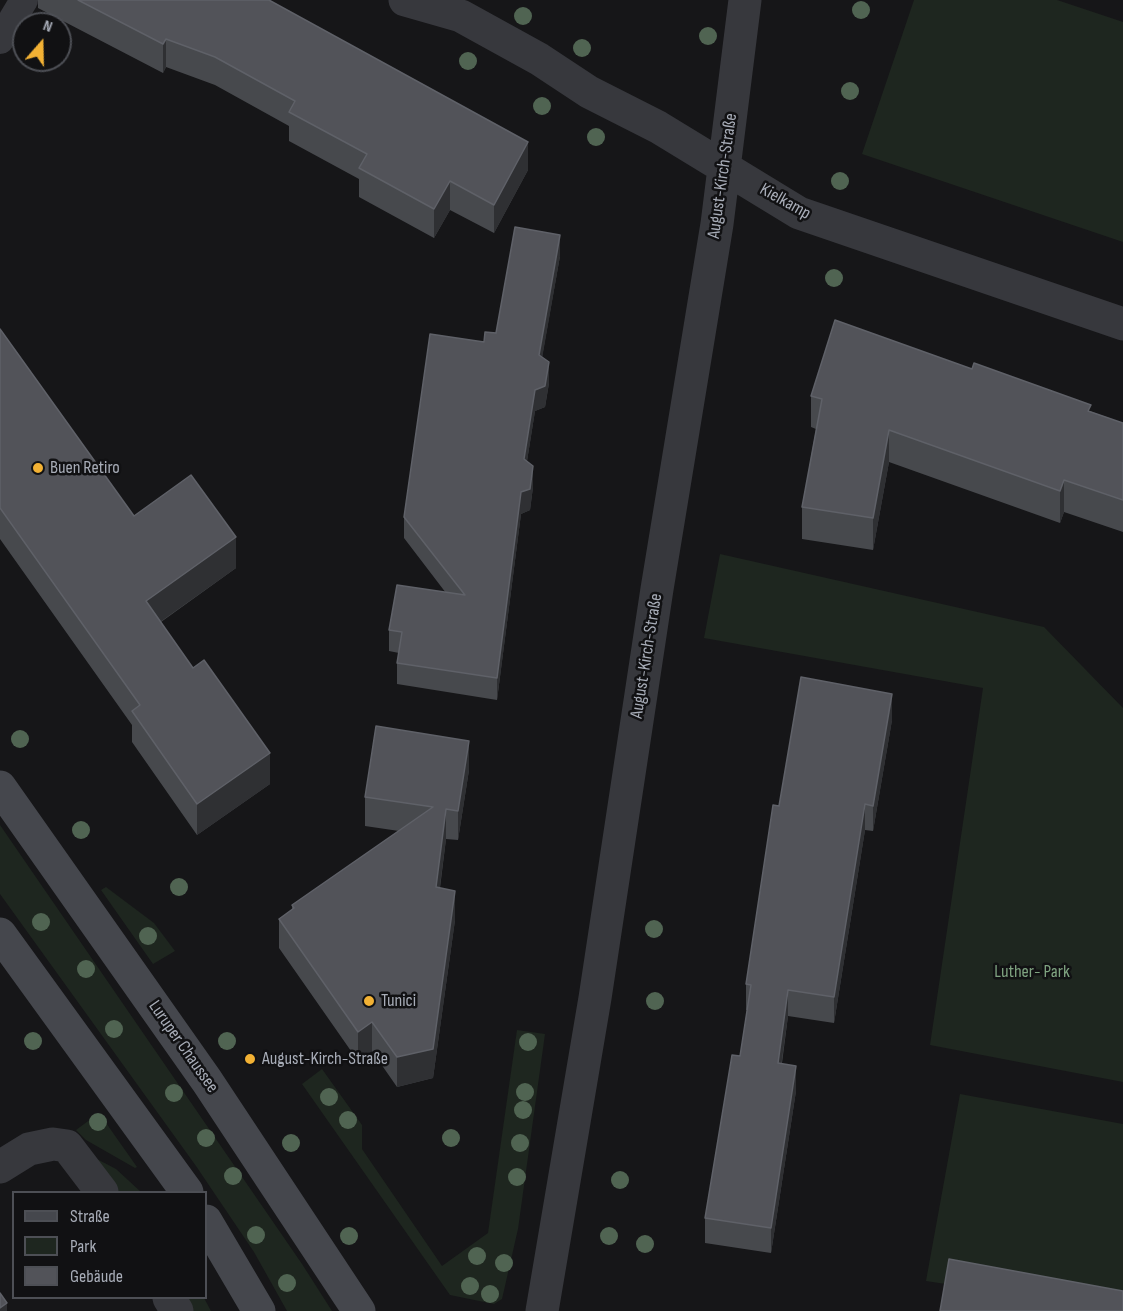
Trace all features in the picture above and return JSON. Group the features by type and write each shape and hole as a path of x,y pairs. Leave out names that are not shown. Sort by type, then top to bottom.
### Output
{"main road":[{"name":"Luruper Chaussee","path":"0,787 207,1081 359,1311"},
{"path":"0,934 187,1191"},
{"path":"207,1223 259,1311"}],"street":[{"name":"Kielkamp","path":"405,0 461,16 725,167 799,213 1123,324"},
{"name":"August-Kirch-Straße","path":"543,1311 596,998 657,589 725,167 745,0"},
{"path":"0,1167 29,1149 53,1144 67,1146 101,1191"}],"lane":[{"path":"0,40 24,0"}],"green space":[{"path":"914,0 1057,0 1123,22 1123,242 862,154"},
{"name":"Luther- Park","path":"720,554 1044,627 1123,708 1123,1082 930,1045 983,688 704,638"},
{"path":"0,825 332,1311 287,1311 254,1252 196,1166 0,894"},
{"path":"106,887 154,923 175,951 153,964 101,890"},
{"path":"517,1030 545,1034 518,1229 502,1299 494,1304 450,1295 302,1084 322,1069 362,1125 362,1149 442,1266 488,1233"},
{"path":"960,1094 1123,1124 1123,1311 926,1281"},
{"path":"99,1113 137,1167 135,1168 86,1140 76,1130"},
{"path":"95,1158 116,1169 140,1191 117,1191"},
{"path":"187,1299 205,1299 211,1311 193,1311"}],"building":[{"path":"78,0 269,0 528,142 494,205 450,181 434,209 359,168 367,154 289,112 295,101 215,57 166,39 163,44"},
{"path":"515,227 560,235 539,355 549,362 545,386 535,390 524,459 533,466 530,489 521,492 497,678 397,663 402,632 389,630 397,585 465,595 404,517 430,334 484,342 485,332 496,333"},
{"path":"835,320 972,369 974,363 1091,405 1088,411 1123,423 1123,500 1064,480 1060,491 889,430 873,518 802,507 822,399 811,396"},
{"path":"0,329 134,516 191,475 236,537 146,601 193,668 204,660 270,753 197,804 132,711 140,705 0,508"},
{"path":"801,677 892,694 873,806 865,804 834,997 788,990 778,1063 796,1066 771,1228 705,1218 732,1055 740,1056 751,985 746,984 773,805 779,806"},
{"path":"376,726 469,741 458,811 446,809 436,887 455,891 433,1049 397,1057 372,1022 358,1032 279,919 294,908 292,905 433,807 365,797"},
{"path":"949,1259 1123,1291 1123,1311 940,1311"},
{"path":"0,1293 7,1303 0,1308"}],"place":[{"name":"Buen Retiro","path":"38,468"},
{"name":"Tunici","path":"369,1001"},
{"name":"August-Kirch-Straße","path":"250,1059"}]}
